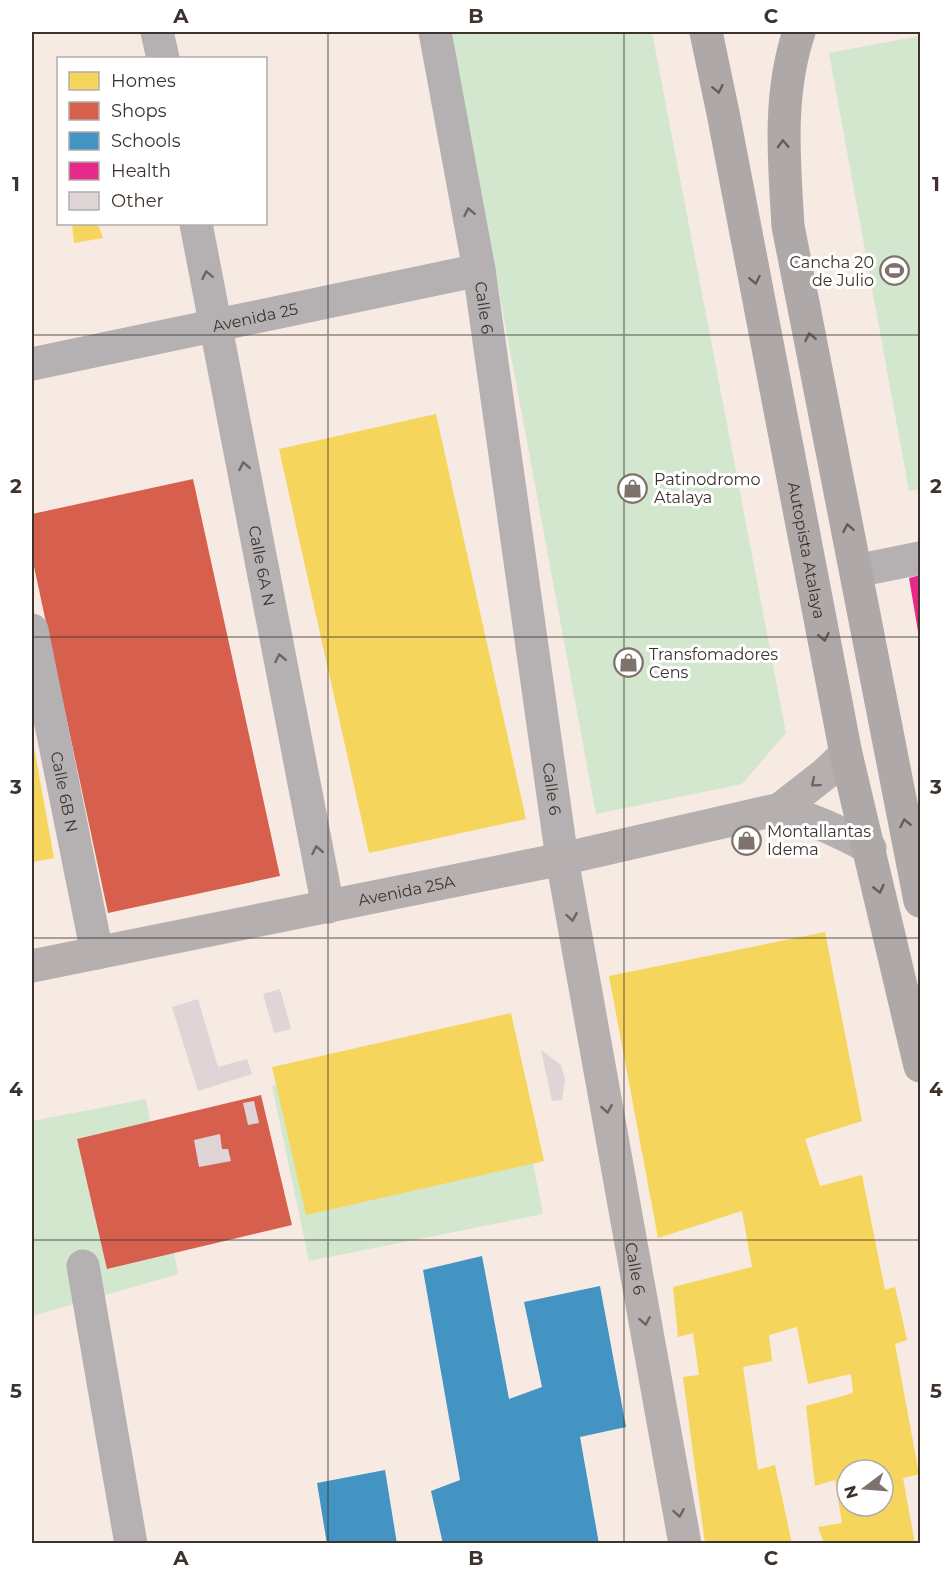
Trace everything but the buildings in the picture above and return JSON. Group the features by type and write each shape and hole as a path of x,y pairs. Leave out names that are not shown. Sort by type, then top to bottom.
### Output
{"main road":[{"name":"Autopista Atalaya","path":"706,32 846,754 921,1066"},
{"path":"799,32 791,56 783,136 788,226 921,901"}],"street":[{"path":"157,32 163,57"},
{"name":"Calle 6","path":"435,32 479,270 562,859 685,1544"},
{"name":"Calle 6A N","path":"196,225 328,907"},
{"name":"Avenida 25","path":"32,364 479,270"},
{"path":"856,571 921,558"},
{"name":"Calle 6B N","path":"32,630 97,954"},
{"name":"Avenida 25A","path":"32,966 562,859 780,809 818,780 846,754"},
{"path":"780,809 831,828 870,848"},
{"path":"83,1266 131,1544"}],"green space":[{"path":"451,32 652,32 786,733 742,784 596,814"},
{"name":"Cancha 20 de Julio","path":"920,36 920,489 909,491 829,53"},
{"path":"508,1037 543,1214 309,1261 272,1086"},
{"path":"146,1099 178,1274 32,1316 32,1121"}],"place":[{"name":"Cancha 20 de Julio","path":"895,271"},
{"name":"Patinodromo Atalaya","path":"633,488"},
{"name":"Transfomadores Cens","path":"628,663"},
{"name":"Montallantas Idema","path":"746,840"}]}
